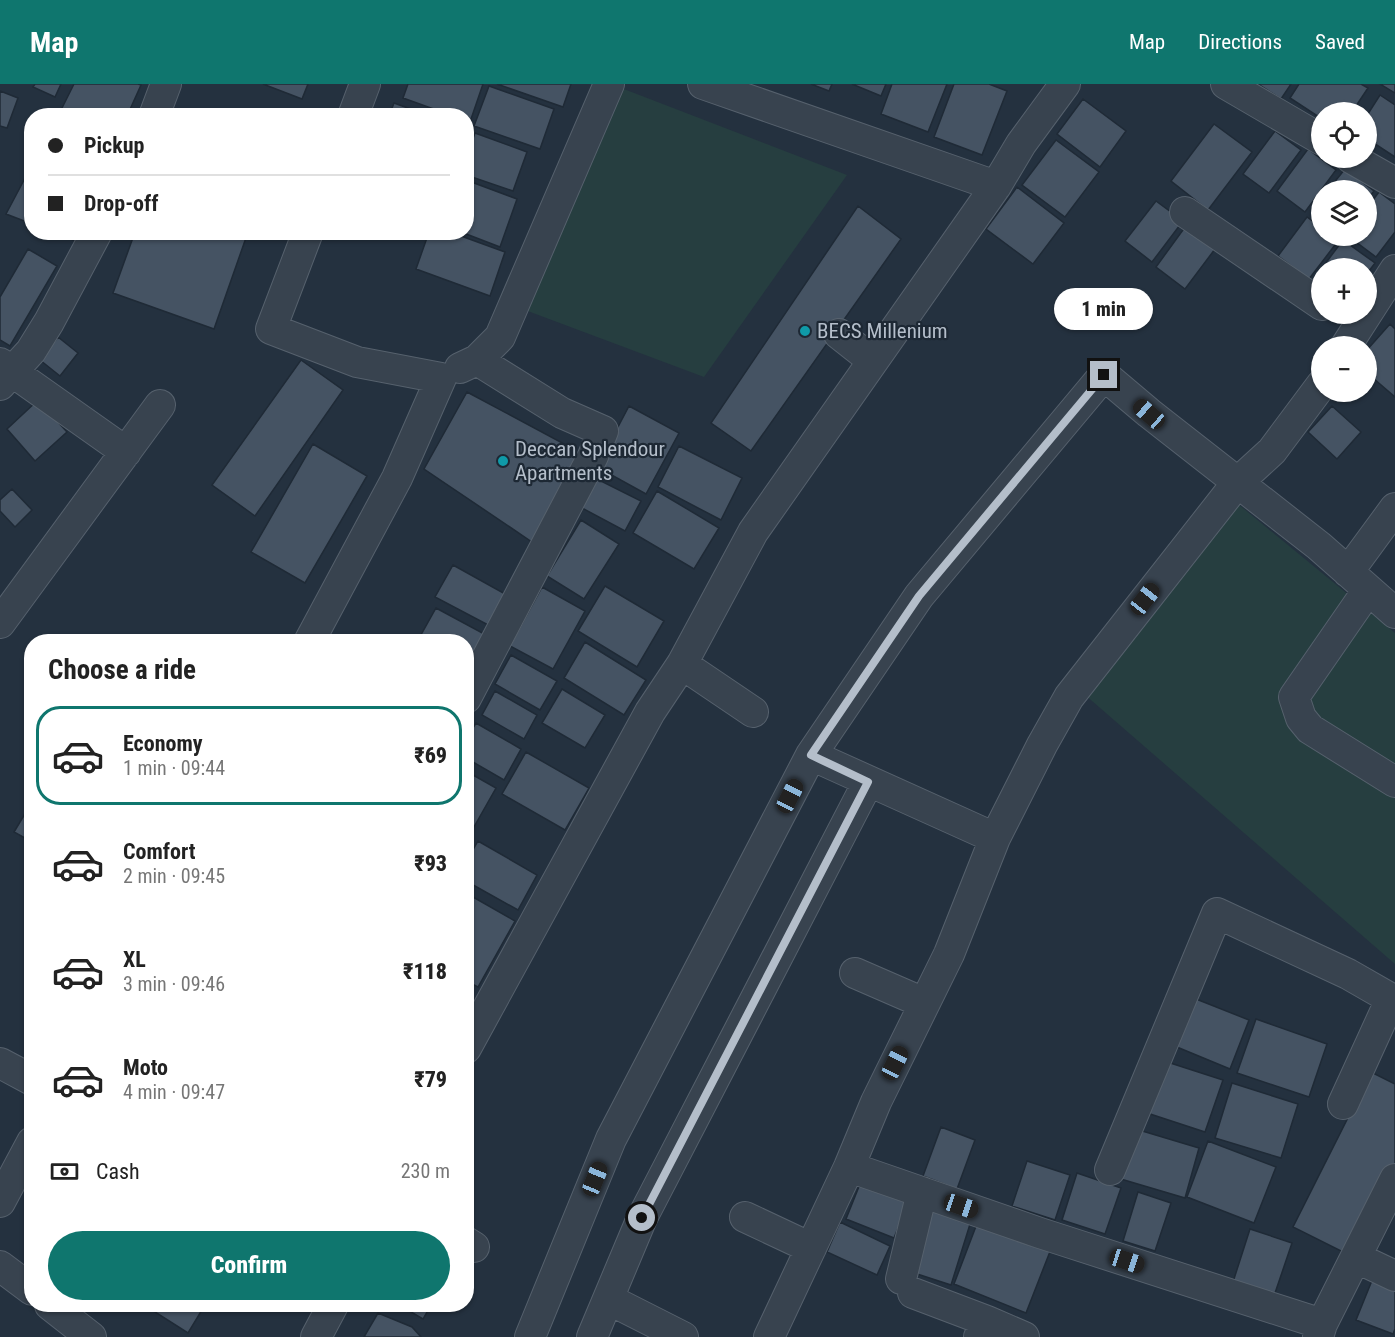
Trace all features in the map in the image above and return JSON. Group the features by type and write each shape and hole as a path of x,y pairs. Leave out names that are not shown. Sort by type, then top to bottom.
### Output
{"street":[{"path":"157,108 166,84"},
{"path":"356,108 365,84"},
{"path":"305,240 271,329 357,362 441,378 477,360 500,337 609,84"},
{"path":"703,84 996,186"},
{"path":"474,1033 650,712 682,664 753,532 996,186 1021,144 1065,84"},
{"path":"1226,84 1311,134"},
{"path":"1369,168 1395,183"},
{"path":"1185,212 1311,298"},
{"path":"93,240 31,351 4,373 126,452"},
{"path":"1346,330 1395,270"},
{"path":"839,334 872,360"},
{"path":"474,683 593,456 603,431 562,413 477,360"},
{"path":"530,1337 611,1140 811,755 919,596 1104,375 1149,414 1319,546 1395,613"},
{"path":"313,634 397,478 441,378"},
{"path":"769,1337 849,1167 876,1102 949,954 995,838 1069,697 1237,483 1272,451 1311,399"},
{"path":"0,623 160,405"},
{"path":"1395,508 1294,697 1300,718 1310,729 1395,782"},
{"path":"682,664 753,712"},
{"path":"811,755 995,838"},
{"path":"592,1337 642,1218 868,782"},
{"path":"1110,1170 1217,913 1348,974 1393,1000 1343,1104"},
{"path":"855,973 924,1003"},
{"path":"0,1063 24,1076"},
{"path":"0,1202 24,1157"},
{"path":"849,1167 1320,1331 1394,1185"},
{"path":"922,1192 907,1286 983,1329 1024,1337"},
{"path":"745,1217 811,1248"},
{"path":"1357,1258 1395,1275"},
{"path":"0,1266 24,1284"},
{"path":"608,1299 683,1337"},
{"path":"59,1312 91,1337"},
{"path":"316,1337 329,1312"}],"green space":[{"path":"616,86 847,175 704,377 525,310"},
{"path":"1238,504 1395,633 1395,964 1084,694"}],"building":[{"path":"35,84 61,84 55,97 33,87"},
{"path":"74,84 141,85 131,108 62,108"},
{"path":"263,84 308,84 302,99"},
{"path":"408,84 483,84 474,110 474,108 431,108 403,98"},
{"path":"497,84 571,84 563,107"},
{"path":"811,84 832,84 829,91"},
{"path":"852,84 886,84 881,96"},
{"path":"892,84 947,84 928,132 881,114"},
{"path":"954,84 989,84 1007,91 982,155 934,137"},
{"path":"1258,84 1291,84 1281,99"},
{"path":"1299,84 1361,84 1368,88 1359,102 1311,102 1311,112 1290,98"},
{"path":"1380,84 1395,84 1395,93"},
{"path":"489,86 554,109 540,149 474,126"},
{"path":"0,91 18,98 7,128 0,126"},
{"path":"1380,95 1395,105 1395,157 1377,145 1376,102"},
{"path":"1083,99 1126,131 1100,167 1057,134"},
{"path":"394,103 408,108 392,108"},
{"path":"1214,124 1252,152 1208,210 1171,181"},
{"path":"1275,131 1301,150 1269,193 1243,174"},
{"path":"475,133 527,152 513,191 474,178"},
{"path":"1056,140 1099,172 1065,217 1022,185"},
{"path":"1308,149 1311,151 1311,168 1336,170 1329,180 1311,180 1311,204 1305,212 1277,191"},
{"path":"1345,169 1360,180 1336,180"},
{"path":"24,180 24,221 6,214"},
{"path":"474,183 517,199 500,247 474,237"},
{"path":"1017,187 1064,223 1033,264 986,229"},
{"path":"1379,192 1395,204 1395,232 1376,257 1361,246 1377,246 1377,195"},
{"path":"1156,201 1183,221 1152,262 1125,241"},
{"name":"BECS Millenium","path":"858,206 901,239 751,451 711,423"},
{"path":"1307,217 1311,220 1311,246 1334,246 1325,258 1311,258 1309,279 1278,256"},
{"path":"1188,223 1218,245 1185,289 1156,267"},
{"path":"132,240 245,240 214,329 113,293"},
{"path":"426,240 472,240 505,252 490,296 416,269"},
{"path":"1338,246 1351,246 1368,258 1330,258"},
{"path":"28,249 57,266 10,346 0,340 0,297"},
{"path":"1390,324 1395,329 1395,397 1377,381 1377,339"},
{"path":"58,337 78,353 60,376 40,360"},
{"path":"301,360 343,390 255,516 212,485"},
{"name":"Deccan Splendour Apartments","path":"467,392 581,453 532,542 424,469"},
{"path":"38,400 67,432 35,461 7,429"},
{"path":"629,406 679,433 646,494 597,467"},
{"path":"1332,406 1361,432 1337,459 1308,432"},
{"path":"313,444 367,476 305,583 251,552"},
{"path":"679,446 742,478 721,520 658,487"},
{"path":"597,479 641,501 625,531 582,508"},
{"path":"12,489 32,510 15,527 0,511 0,500"},
{"path":"657,491 719,528 694,569 633,533"},
{"path":"581,520 619,544 584,599 547,576"},
{"path":"453,565 507,595 490,626 435,597"},
{"path":"605,586 664,621 637,667 578,631"},
{"path":"542,587 585,611 553,669 510,646"},
{"path":"436,608 488,636 474,661 474,634 421,634"},
{"path":"585,642 646,680 624,715 564,678"},
{"path":"511,655 557,681 540,710 495,684"},
{"path":"562,689 605,715 585,748 542,723"},
{"path":"495,691 537,715 524,739 482,715"},
{"path":"476,723 521,749 504,780 474,763 474,726"},
{"path":"526,752 589,788 565,830 502,794"},
{"path":"474,776 496,788 474,827"},
{"path":"24,815 24,838 14,832"},
{"path":"478,841 537,875 518,910 474,885 474,848"},
{"path":"474,898 515,921 478,987 474,985"},
{"path":"1191,997 1249,1020 1230,1069 1172,1045"},
{"path":"1256,1019 1327,1044 1309,1097 1237,1073"},
{"path":"1161,1060 1223,1080 1205,1132 1144,1112"},
{"path":"1371,1072 1395,1084 1395,1164 1349,1255 1293,1227"},
{"path":"1232,1083 1298,1104 1281,1158 1215,1138"},
{"path":"941,1127 975,1140 957,1189 923,1176"},
{"path":"1129,1127 1199,1148 1185,1198 1114,1177"},
{"path":"1208,1141 1276,1167 1254,1223 1187,1197"},
{"path":"1027,1161 1070,1175 1055,1220 1012,1206"},
{"path":"1077,1173 1121,1188 1105,1234 1062,1220"},
{"path":"860,1184 908,1203 894,1238 846,1219"},
{"path":"1138,1192 1171,1203 1155,1251 1123,1241"},
{"path":"926,1207 971,1221 951,1285 905,1270"},
{"path":"978,1221 1051,1249 1026,1313 954,1284"},
{"path":"840,1222 890,1246 877,1275 827,1252"},
{"path":"1250,1229 1292,1243 1274,1296 1233,1282"},
{"path":"1373,1278 1395,1287 1393,1334 1356,1320"},
{"path":"155,1312 201,1312 188,1333"},
{"path":"411,1312 427,1312 423,1319"},
{"path":"378,1313 412,1327 421,1337 364,1337"}],"place":[{"name":"BECS Millenium","path":"805,331"},
{"name":"Deccan Splendour Apartments","path":"503,461"}],"route":[{"path":"642,1218 868,782 811,755 919,596 1104,375"}]}
